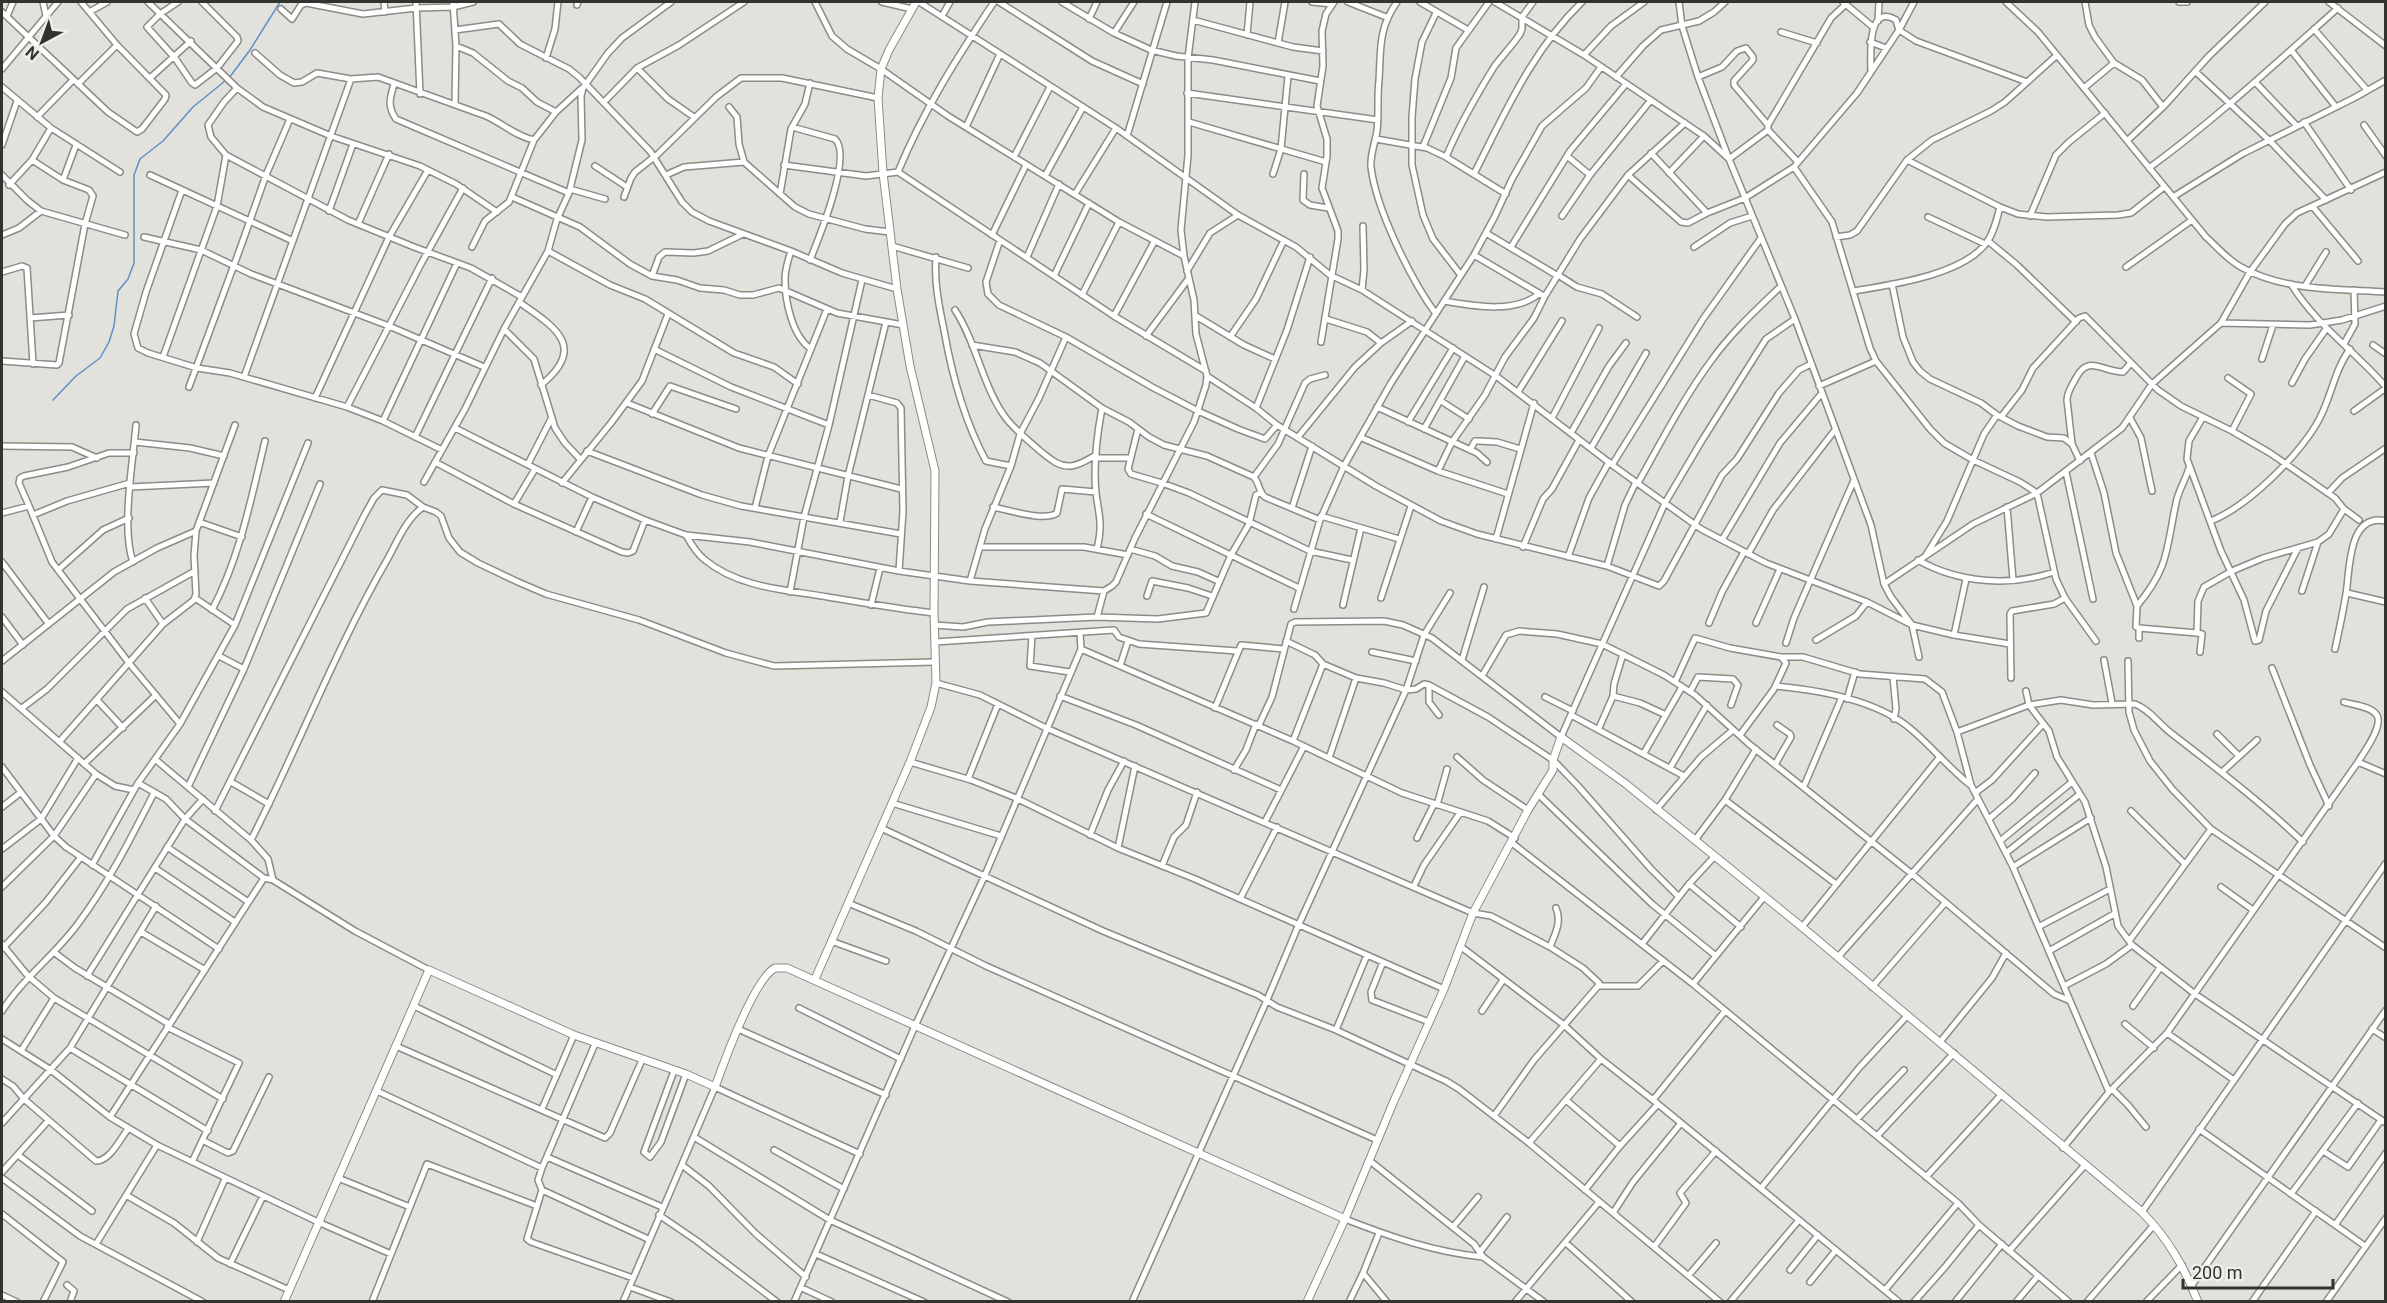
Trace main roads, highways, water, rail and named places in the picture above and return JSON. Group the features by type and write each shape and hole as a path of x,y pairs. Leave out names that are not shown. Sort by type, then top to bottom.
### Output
{"waterway":[{"path":"229,78 250,50 280,2"},
{"path":"53,400 76,376 100,358 109,342 114,326 118,291 128,279 134,263 134,175 140,159 163,141 193,107 225,81"}]}
